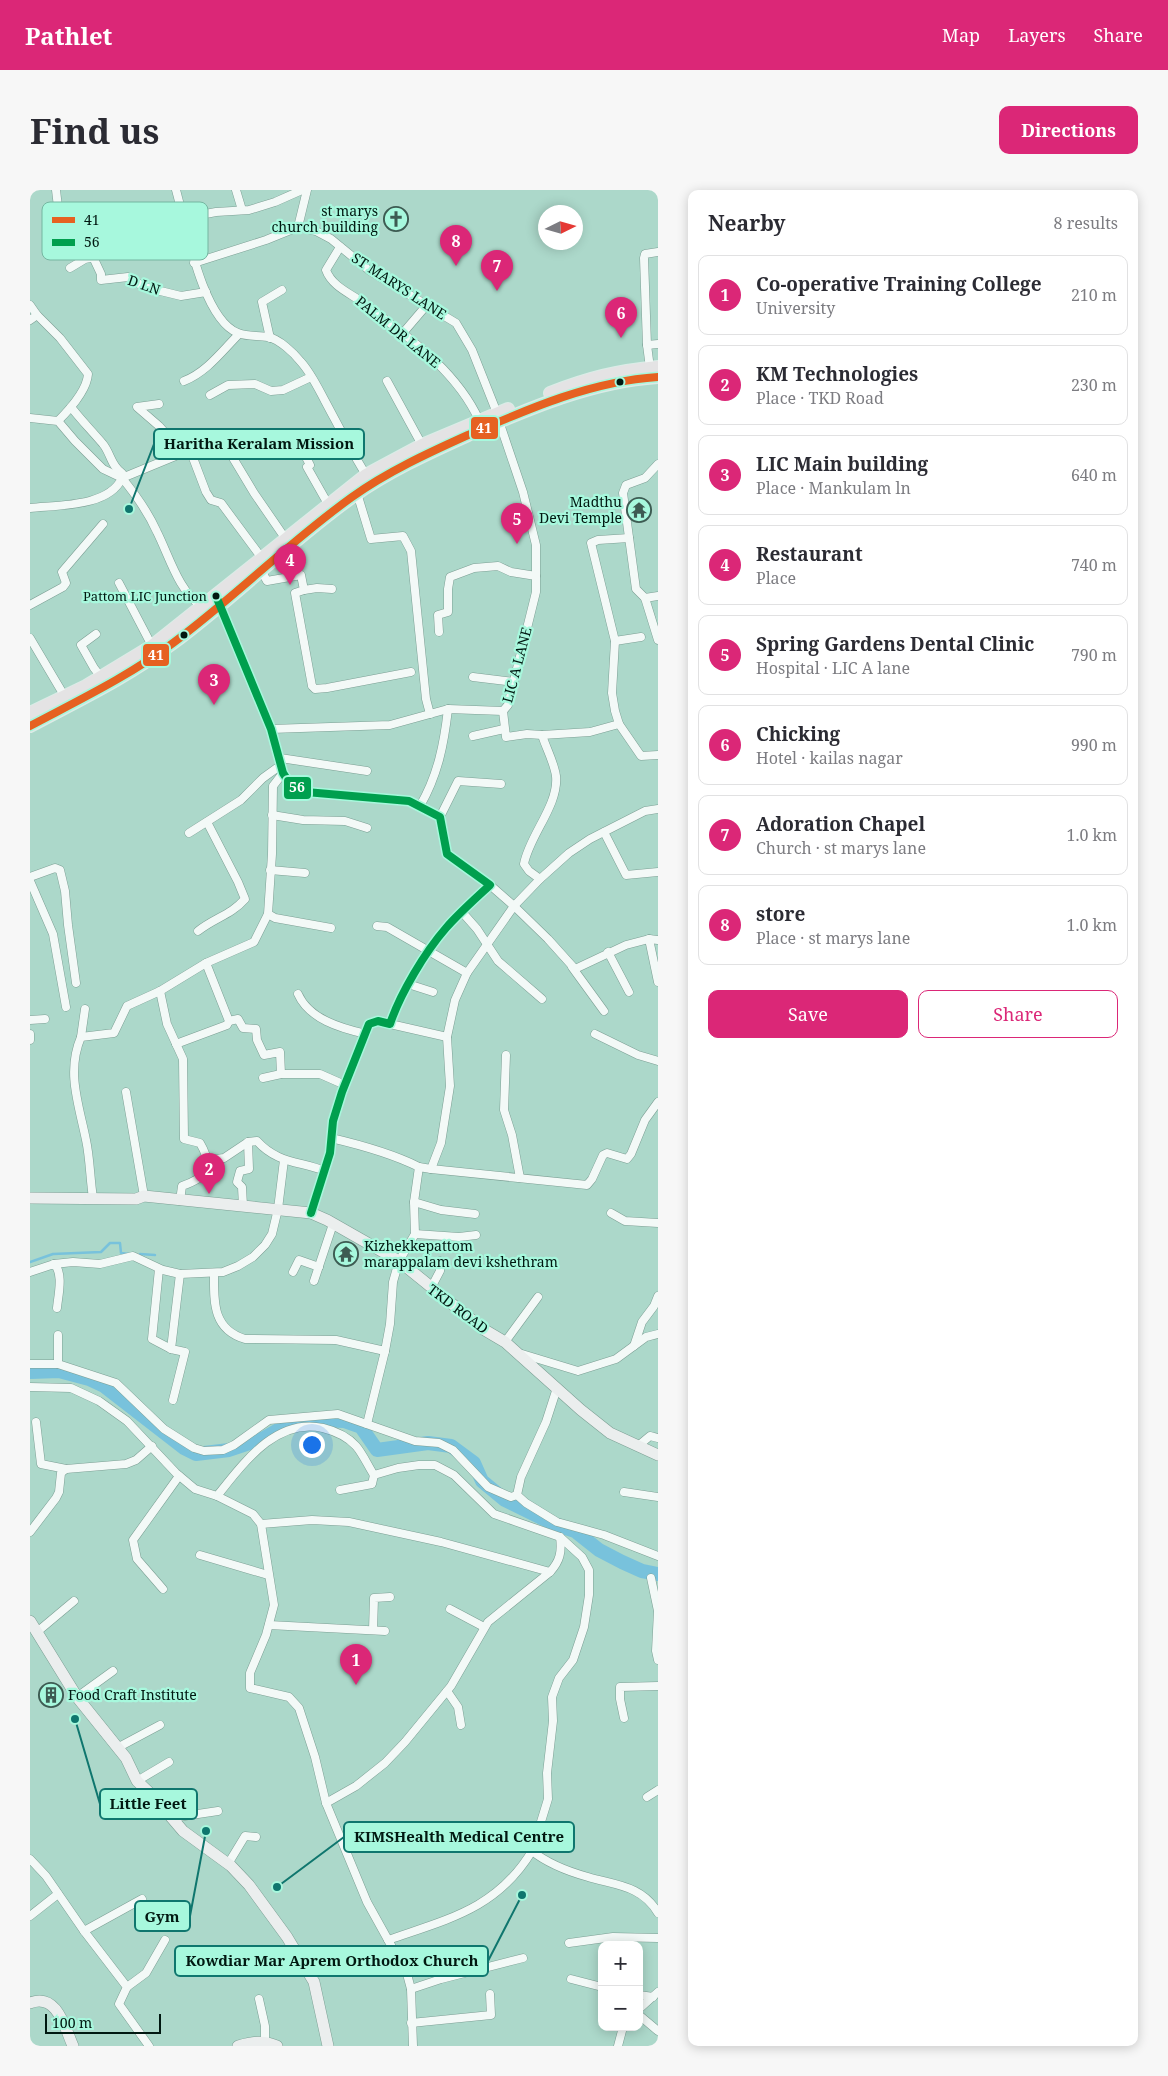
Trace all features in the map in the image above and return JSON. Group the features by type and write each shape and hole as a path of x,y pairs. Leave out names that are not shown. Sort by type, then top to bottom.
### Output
{"main road":[{"path":"30,726 144,663 173,643 261,557 328,504 422,445 479,420 498,417 598,386 621,376 655,370"},
{"path":"30,713 65,697 101,677 152,646 202,607 218,601 261,570 319,521 357,493 369,479 428,453 498,417"}],"street":[{"path":"236,190 242,210"},
{"path":"208,213 242,210 275,202 302,190"},
{"path":"208,259 266,240 298,227 307,190"},
{"name":"ST MARYS LANE","path":"298,227 316,231 331,239 370,271 456,323 472,350 498,417"},
{"name":"PALM DR LANE","path":"340,247 326,270 328,277 402,334 452,376 469,400 479,420"},
{"path":"655,370 647,345 644,258 645,254 658,252"},
{"name":"D LN","path":"70,268 83,260"},
{"name":"D LN","path":"94,260 101,274 101,280 128,278 144,286 182,296 206,292"},
{"path":"193,260 211,307 230,329 239,334 270,338 279,342 302,362 355,458 369,479"},
{"path":"194,263 203,260"},
{"path":"270,338 262,302 282,290"},
{"path":"30,305 33,317 60,338 88,374 88,380 71,407 58,421"},
{"path":"402,334 426,306"},
{"path":"184,381 206,369 239,334"},
{"path":"647,345 658,344"},
{"path":"210,395 228,385 255,384 271,391 283,390 311,377"},
{"path":"388,381 422,445"},
{"path":"159,404 138,407 187,451 211,500 221,503 261,557"},
{"path":"71,407 104,446 115,469 124,477 138,497 182,586 193,601 202,607"},
{"name":"LIC A LANE","path":"271,730 390,725 448,709 503,711 508,705 536,592 536,545 532,523 498,417"},
{"path":"30,418 58,421 74,441 103,469 124,477"},
{"path":"30,508 100,498 118,486 124,477 217,440 224,443 254,493 285,538"},
{"path":"284,443 297,440 310,465 307,467 328,504"},
{"path":"658,464 645,478 633,482 624,488 623,493 636,589 645,598 658,640"},
{"path":"357,493 371,539 403,536 411,551 425,690 430,714"},
{"path":"30,605 63,587 66,582 62,572 63,568 72,561 103,524"},
{"path":"629,538 598,540 591,543 615,641 612,693 615,711 620,724 641,756 658,755"},
{"path":"439,632 438,615 448,612 450,577 474,568 498,566 511,572 536,576"},
{"path":"261,570 267,581 301,575 304,590"},
{"path":"119,583 152,646"},
{"path":"332,589 317,588 295,594 312,686 315,688 328,688 411,672"},
{"path":"645,598 658,596"},
{"path":"218,601 271,730 290,784 306,792 409,801 440,817"},
{"path":"96,634 81,645 101,677"},
{"path":"615,641 641,637"},
{"path":"30,638 65,697"},
{"path":"473,678 514,682"},
{"path":"420,806 430,790 439,766 448,709"},
{"path":"503,711 506,737 590,732 620,724"},
{"path":"473,736 504,729"},
{"path":"540,879 528,871 524,864 526,850 543,820 554,790 556,776 542,735"},
{"path":"81,1036 114,1033 126,1006 160,991 206,963 254,942 268,914 273,786 282,765"},
{"path":"190,833 241,800 263,778 282,765 367,771"},
{"path":"501,784 458,781 440,817 447,854 490,885 548,939 604,1011"},
{"path":"431,1169 441,1143 450,1086 446,1037 455,1000 467,973 514,906 569,853 590,839 645,811 658,809"},
{"path":"272,815 303,820 345,821 368,828"},
{"path":"198,930 208,923 236,910 245,899 207,822"},
{"path":"604,832 626,875 658,872"},
{"path":"30,877 55,868 60,870 65,892 76,982"},
{"path":"270,870 306,874"},
{"path":"30,881 53,934 66,1007"},
{"path":"390,1024 396,1005 430,950 446,928 490,885"},
{"path":"462,912 498,961 542,1000"},
{"path":"268,914 275,918 331,928"},
{"path":"377,926 387,926 467,973"},
{"path":"572,968 578,969 608,952 626,945 649,939 658,940"},
{"path":"649,939 658,982"},
{"path":"608,952 629,992"},
{"path":"206,963 229,1021"},
{"path":"408,984 433,992"},
{"path":"160,991 167,1024 182,1059 184,1138 200,1144 208,1160 207,1169 202,1176 192,1183 182,1186 180,1201"},
{"path":"298,994 304,1006 315,1015 346,1029 366,1034"},
{"path":"85,1009 81,1036 75,1056 74,1078 76,1102 86,1141 93,1198"},
{"path":"30,1020 45,1019"},
{"path":"176,1044 221,1028 227,1025 229,1021 238,1019 243,1028 256,1029 257,1040 264,1055 280,1052 281,1074"},
{"path":"311,1213 330,1153 333,1121 345,1085 372,1021 446,1037"},
{"path":"30,1034 30,1040"},
{"path":"595,1034 638,1055 658,1061"},
{"path":"506,1055 504,1110 512,1135 520,1178"},
{"path":"263,1078 281,1074 320,1074 345,1085"},
{"path":"126,1092 144,1196"},
{"path":"331,1138 369,1147 402,1158 419,1167 587,1185 592,1179 603,1155 607,1154 627,1160 645,1120 658,1102"},
{"path":"208,1160 224,1158 248,1142 257,1141 267,1152 284,1160 304,1163 325,1171"},
{"path":"243,1206 242,1187 237,1182 240,1171 249,1169 248,1142"},
{"path":"30,1272 54,1264 73,1262 100,1264 134,1256 159,1269 180,1274 223,1272 238,1266 253,1257 266,1245 272,1234 278,1209 284,1160"},
{"path":"367,1424 386,1351 393,1282 399,1261 415,1234 414,1202 419,1167"},
{"name":"TKD ROAD","path":"30,1198 136,1199 144,1196 311,1213 399,1261 483,1329 505,1342 581,1410 610,1433 658,1455"},
{"path":"414,1202 441,1210 475,1214"},
{"path":"611,1214 625,1221 658,1223"},
{"path":"314,1281 333,1224"},
{"path":"415,1234 459,1237 476,1235"},
{"path":"292,1272 299,1260 319,1267"},
{"path":"431,1288 440,1271 440,1261"},
{"path":"54,1264 58,1270 57,1308"},
{"path":"159,1269 152,1338 172,1349 185,1352 173,1400"},
{"path":"214,1273 216,1315 232,1335 245,1339 336,1340 386,1351"},
{"path":"172,1349 180,1274"},
{"path":"634,1346 642,1322 654,1306 658,1296"},
{"path":"505,1342 538,1297"},
{"path":"519,1354 578,1371 602,1365 616,1359 646,1337 658,1334"},
{"path":"58,1335 58,1364"},
{"path":"30,1364 58,1364 116,1383 164,1429 194,1448 204,1451 223,1450 234,1445 270,1420 338,1414 415,1441 439,1443 452,1450 488,1487 511,1497 517,1495"},
{"path":"30,1387 71,1388 99,1401 127,1422 179,1476 195,1489 217,1496 253,1514 261,1524 274,1605 269,1625 250,1673 250,1688 289,1697 299,1708 315,1757 326,1803 367,1902 407,1974 411,1989 413,2046"},
{"path":"517,1495 520,1482 546,1422 557,1388"},
{"path":"36,1422 41,1464 70,1468 126,1464 136,1460 152,1446"},
{"path":"217,1496 238,1469 265,1443 283,1431 313,1426 338,1432 356,1446 374,1475 372,1484 340,1490"},
{"path":"638,1446 650,1436 658,1438"},
{"path":"374,1475 398,1468 419,1465 435,1465 454,1475 494,1514 560,1537 582,1557 589,1570 590,1596 584,1627 573,1660 560,1678 552,1697 553,1721 547,1773 548,1799 532,1851 522,1869 483,1903 388,1940"},
{"path":"30,1532 56,1498 59,1492 62,1472 70,1468"},
{"path":"163,1589 137,1559 133,1540 179,1476"},
{"path":"624,1492 658,1497"},
{"path":"517,1495 526,1503 557,1522 604,1535 658,1556"},
{"path":"261,1524 312,1520 349,1522 441,1542 550,1572"},
{"path":"326,1803 356,1786 385,1763 405,1742 447,1691 484,1627 512,1601 550,1572 558,1562 562,1548 560,1537"},
{"path":"200,1555 268,1575"},
{"path":"651,1578 658,1611 656,1651 658,1660"},
{"path":"373,1630 374,1598 390,1597"},
{"path":"37,1632 74,1601"},
{"path":"450,1609 484,1627"},
{"path":"30,1621 77,1697 126,1758 137,1781 154,1797 182,1832 198,1845 228,1864 249,1885 306,1967 314,1982 328,2046"},
{"path":"269,1625 385,1631"},
{"path":"77,1697 113,1671"},
{"path":"624,1718 620,1688 658,1686"},
{"path":"447,1691 458,1707 461,1725"},
{"path":"117,1748 160,1725"},
{"path":"137,1781 169,1762"},
{"path":"647,1797 658,1790"},
{"path":"171,1818 218,1811"},
{"path":"228,1864 245,1836 256,1837"},
{"path":"532,1851 543,1858 588,1878 626,1886 642,1896 658,1910"},
{"path":"30,1859 46,1876 84,1931 127,1987"},
{"path":"30,1916 58,1894"},
{"path":"84,1931 142,1899"},
{"path":"569,1943 614,1936 658,1938"},
{"path":"149,2046 119,2004 127,1987 146,1973 165,1940"},
{"path":"411,1989 441,1979 523,1958"},
{"path":"571,1980 598,1986"},
{"path":"411,2023 492,2015 490,1994"},
{"path":"643,2006 655,1995"},
{"path":"260,1999 265,2026 265,2042"},
{"path":"30,2003 37,2000 49,2003 55,2008 73,2046"},
{"path":"643,2018 658,2031"},
{"path":"618,2046 622,2031"},
{"path":"242,2046 258,2041 277,2046"}],"waterway":[{"path":"30,1262 53,1254 101,1252 110,1243 120,1243 121,1253 129,1254"},
{"path":"140,1254 155,1255"},
{"path":"30,1372 59,1371 89,1379 104,1386 184,1448 196,1454 229,1450 264,1438 292,1422 318,1420 344,1421 361,1427 377,1450 428,1443 451,1446 474,1463 482,1481 505,1500 554,1524 575,1531 599,1550 622,1562 642,1571 658,1574"}],"transit line":[{"name":"41","path":"30,726 103,687 156,655 196,625 329,514 365,488 394,471 468,435 537,406 609,384 658,377"},
{"name":"56","path":"216,596 271,729 283,773 290,784 306,792 409,801 440,817 447,854 490,885 451,922 430,949 407,987 390,1024 378,1021 369,1024 342,1092 333,1121 330,1153 311,1213"}],"place":[{"name":"st marys church building","path":"396,219"},
{"name":"store","path":"456,266"},
{"name":"Adoration Chapel","path":"497,291"},
{"name":"Chicking","path":"621,338"},
{"name":"Haritha Keralam Mission","path":"129,509"},
{"name":"Madthu Devi Temple","path":"639,510"},
{"name":"Spring Gardens Dental Clinic","path":"517,544"},
{"name":"Restaurant","path":"290,585"},
{"name":"Pattom LIC Junction","path":"216,596"},
{"name":"LIC Main building","path":"214,705"},
{"name":"KM Technologies","path":"209,1194"},
{"name":"Kizhekkepattom marappalam devi kshethram","path":"346,1254"},
{"name":"Co-operative Training College","path":"356,1685"},
{"name":"Food Craft Institute","path":"51,1695"},
{"name":"Little Feet","path":"75,1719"},
{"name":"Gym","path":"206,1831"},
{"name":"KIMSHealth Medical Centre","path":"277,1887"},
{"name":"Kowdiar Mar Aprem Orthodox Church","path":"522,1895"}]}
